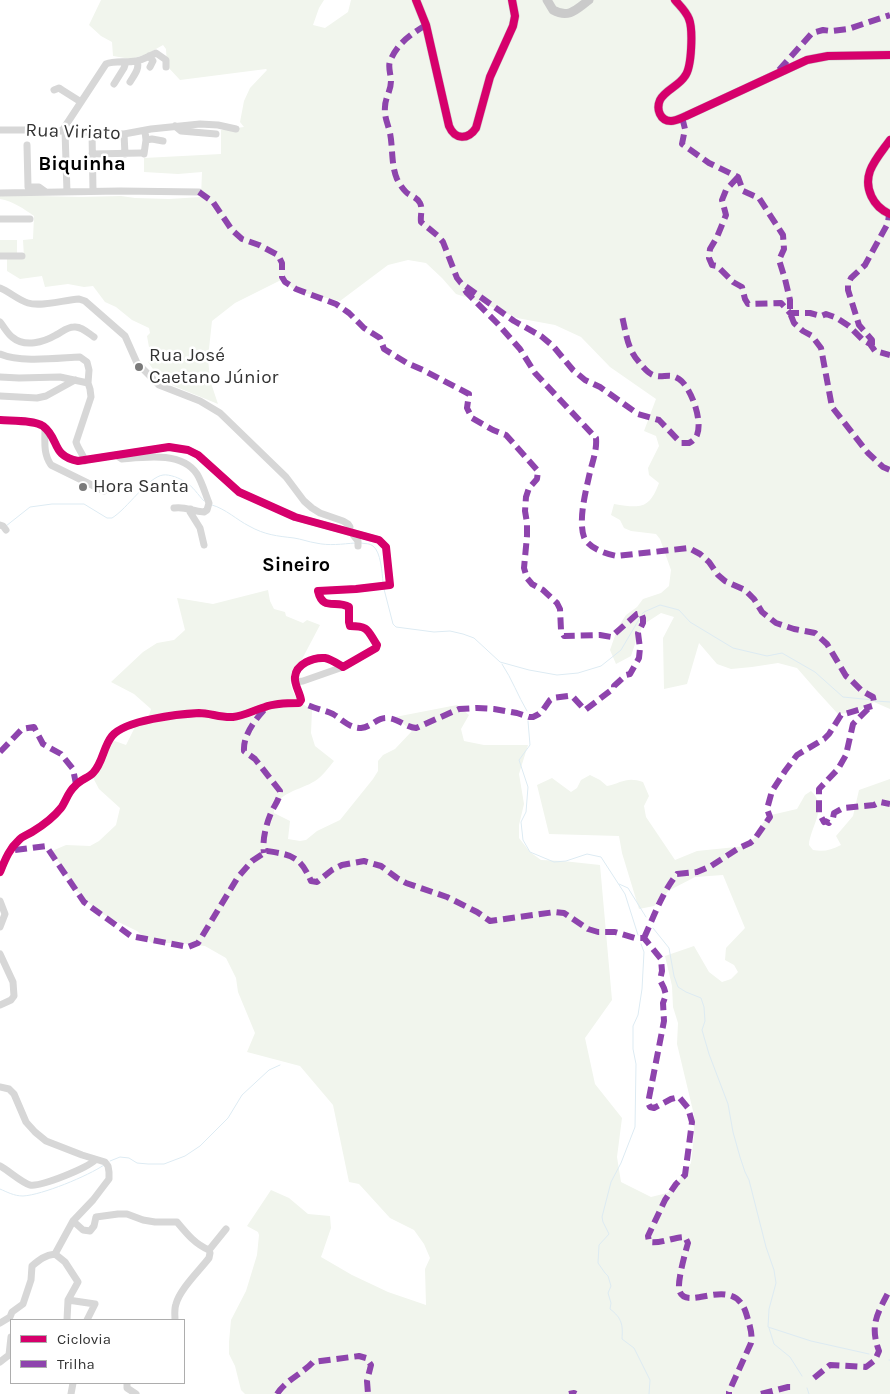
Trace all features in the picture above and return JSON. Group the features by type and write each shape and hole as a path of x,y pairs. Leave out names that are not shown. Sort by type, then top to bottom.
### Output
{"main road":[{"path":"416,0 426,25 448,126 453,133 464,137 476,128 490,77 511,32 515,16 512,0"},
{"path":"547,0 550,8 564,14 572,12 589,0"},
{"path":"675,0 690,20 690,58 689,69 685,77 666,93 659,103 660,115 667,120 673,121 686,116 807,60 828,56 890,55"},
{"path":"890,140 872,167 868,179 872,198 879,207 890,214"}],"street":[{"path":"66,192 64,131 106,64 110,62 137,61 156,53 166,60 166,67"},
{"path":"149,56 153,61 150,67"},
{"path":"130,82 138,69 137,61"},
{"path":"114,84 126,62"},
{"path":"54,90 59,88 81,102"},
{"name":"Rua Viriato","path":"0,130 124,134 200,124 236,129"},
{"name":"Rua Viriato","path":"175,126 181,131 216,134"},
{"name":"Rua Viriato","path":"124,154 142,154 146,140 145,131"},
{"path":"92,132 93,191"},
{"path":"92,154 124,154 124,134"},
{"name":"Rua Viriato","path":"146,140 163,141"},
{"path":"27,145 28,187 38,187 46,192"},
{"path":"0,193 93,191 199,192"},
{"path":"0,219 30,218"},
{"path":"0,256 22,256"},
{"path":"0,288 25,302 34,304 79,299 85,301 125,336 137,363 159,385 200,401 220,413 286,477 304,501 320,513 348,524 350,532 358,544"},
{"path":"0,322 13,338 22,342 40,342 76,326 84,329 94,337"},
{"path":"0,354 24,359 80,357 87,362 90,397 76,442 85,461"},
{"path":"0,377 60,377 88,383"},
{"path":"0,396 37,398 46,396 76,380"},
{"path":"0,420 32,422 42,425 63,456 78,462 169,447 188,450 198,455 239,492 295,517 379,540 386,547 390,585 318,590 322,601 328,604 349,607 350,626 363,626 377,645 376,648 343,667 296,682"},
{"path":"45,428 45,452 51,464 104,491"},
{"path":"116,456 122,459 171,458 185,463 193,469 198,475 209,505 204,512 182,507 174,508"},
{"path":"191,509 190,512 200,528 204,545"},
{"path":"0,872 8,853 20,838 48,821 61,808 67,795 75,785 93,773 98,766 113,735 124,727 137,723 199,713 228,718 236,717 267,706 299,703 301,700 295,678 297,670 305,663 327,658 343,667"},
{"path":"0,901 5,914 0,927"},
{"path":"0,954 13,982 14,996 11,1000 0,1005"},
{"path":"0,1087 9,1089 14,1094 26,1122 46,1141 105,1162 110,1172 109,1179 93,1200 73,1221 55,1254"},
{"path":"2,1166 29,1185 38,1185 91,1164 95,1160"},
{"path":"73,1221 83,1230 90,1231 94,1226 96,1217 118,1214 127,1214 142,1220 155,1222 177,1222 199,1246 209,1250"},
{"path":"175,1319 175,1307 183,1290 209,1258 209,1250 226,1228"},
{"path":"0,1323 10,1317 12,1312 22,1304 31,1280 32,1266 40,1259 55,1254 65,1262 78,1282 68,1300 67,1319"},
{"path":"68,1300 95,1304 88,1319"},
{"path":"12,1312 12,1319"},
{"path":"0,1362 9,1355 10,1346"},
{"path":"127,1384 127,1388 136,1394"}],"shaded area":[{"path":"101,0 324,0 313,25 325,28 348,12 351,0 890,0 890,709 874,702 857,712 838,714 797,668 778,663 731,669 717,664 699,643 687,684 664,689 663,638 674,617 661,613 644,624 631,656 616,664 610,650 618,627 626,615 637,607 643,599 661,593 669,586 671,570 660,539 656,534 631,531 624,528 620,520 611,515 614,504 637,506 647,503 659,483 649,475 648,468 659,446 656,436 644,431 656,399 610,367 581,337 555,325 517,318 481,302 456,294 426,263 408,260 388,265 340,301 295,291 283,279 235,303 212,321 208,358 210,380 218,404 169,384 155,372 148,362 155,357 149,347 147,336 150,333 149,328 132,320 116,307 105,302 93,286 84,287 68,284 45,287 42,276 20,279 7,271 7,259 24,257 23,240 33,239 34,216 14,203 0,199 0,195 121,196 169,199 201,197 202,172 178,174 144,172 144,158 221,154 221,130 244,127 240,122 244,101 250,88 267,70 180,80 167,66 166,49 163,45 147,54 131,59 113,56 112,42 101,36 89,25"},
{"path":"0,240 17,240 17,254 0,253"},
{"path":"268,590 274,609 285,612 286,616 303,623 307,620 320,625 290,682 297,699 312,710 311,733 315,746 334,761 318,779 283,796 275,806 274,813 290,821 288,839 306,840 317,831 340,820 373,779 378,771 378,761 383,755 395,749 412,731 395,717 457,705 469,715 461,729 464,741 484,745 528,745 519,774 524,804 519,825 519,838 530,852 541,860 600,865 612,1000 585,1038 595,1084 622,1118 617,1157 621,1182 651,1197 667,1193 675,1186 691,1163 694,1135 694,1115 677,1044 678,1023 673,1007 672,986 665,956 694,946 709,972 722,982 731,979 738,972 734,965 725,960 726,948 745,928 723,875 695,877 668,891 662,900 654,906 639,909 622,853 619,836 549,834 537,785 552,778 571,792 577,788 581,780 590,775 607,786 628,780 643,782 649,796 644,806 646,817 675,860 697,851 746,846 756,836 763,823 771,815 797,809 805,795 811,791 816,797 819,810 809,845 813,850 817,851 834,848 841,845 836,836 853,816 859,790 890,779 890,1394 245,1394 241,1390 235,1366 229,1354 231,1320 246,1291 257,1255 258,1232 247,1226 271,1190 289,1198 308,1214 330,1216 331,1228 321,1257 352,1275 388,1292 426,1305 425,1269 430,1258 424,1244 414,1230 390,1218 359,1184 349,1182 333,1105 300,1066 247,1052 255,1033 238,992 236,978 226,958 205,946 179,943 152,943 137,931 98,912 76,890 52,851 66,845 90,846 99,841 116,825 120,808 99,789 91,774 112,740 126,745 136,725 148,719 151,709 134,694 111,682 143,652 157,643 174,640 185,630 177,598 213,604"}],"waterway":[{"path":"6,526 30,507 52,504 84,504 107,518 112,518 151,481 163,475 183,481 204,501"},
{"path":"212,505 255,529 277,536 297,538 321,544 355,543"},
{"path":"361,543 370,544 376,549 381,563 383,582"},
{"path":"384,589 393,624 396,627 434,632 450,631 463,634 474,638 500,662 557,675 578,673 601,666 621,650 641,616"},
{"path":"642,614 660,605 679,610 690,622 733,648 767,656 782,653 815,672 843,697 873,700"},
{"path":"502,664 527,711"},
{"path":"875,701 890,702"},
{"path":"528,721 530,745 519,760 528,787 526,812 521,822 523,840 530,852 554,862 566,861 587,854 601,857 625,894 638,935"},
{"path":"619,884 628,888 646,917"},
{"path":"653,928 669,948 678,987 701,998 704,1007 705,1021 702,1030 728,1104 733,1132 749,1180 766,1247 774,1270 776,1283 769,1309 768,1327 811,1341 869,1354"},
{"path":"641,944 644,952 642,989 638,1015 633,1026 633,1049 636,1064 635,1127 621,1163 611,1182 602,1217 609,1234 599,1245 598,1263 608,1276 611,1286 608,1293 611,1303 610,1309 621,1322 622,1339 634,1348 650,1380 649,1394"},
{"path":"110,1161 120,1157 129,1158 137,1163 164,1164 185,1156 200,1146 228,1118 242,1095 269,1070 280,1065"},
{"path":"0,1189 11,1194 31,1195 65,1184 104,1165"},
{"path":"769,1328 774,1344 790,1357 802,1376"},
{"path":"807,1388 809,1394"}],"marked path":[{"path":"779,70 812,33 823,30 848,29 890,15"},
{"path":"426,25 406,39 397,48 391,59 389,67 391,85 385,111 395,174 405,190 420,203 421,222 443,242 457,278 461,283 514,321 541,336 585,380 600,387 638,414 659,420 681,443 689,443 697,435 698,421 695,405 688,389 675,377 653,375 643,367 629,346 622,316"},
{"path":"682,117 685,129 682,144 709,163 738,177 743,191 759,198 783,235 784,249 779,260 790,300 790,313 794,323 812,336 821,348 832,407 868,453 883,467 890,470"},
{"path":"738,177 726,190 722,200 726,215 710,249 709,258 712,265 717,266 733,282 742,287 748,304 781,303 790,313 810,313 821,316 826,314 837,318 849,326 863,340 870,344 875,351 890,355"},
{"path":"199,192 213,202 232,230 242,239 278,255 282,263 282,277 285,282 296,289 336,304 349,313 364,328 380,338 384,349 407,363 469,394 467,408 472,418 506,435 538,471 537,479 529,488 526,497 527,536 524,568 527,578 532,584 543,590 557,603 560,609 561,630 564,636 600,635 611,637 637,614 641,613 643,618 643,623 638,633 639,658 630,674 626,675 614,688 585,710 573,697 568,696 553,698 539,714 533,717 494,709 459,709 416,728 394,719 386,718 380,719 368,726 357,728 333,714 300,701"},
{"path":"872,345 872,340 859,325 848,290 848,284 851,278 865,265 888,223 889,214"},
{"path":"465,290 520,349 535,373 596,438 582,514 582,530 586,541 603,552 617,556 689,548 700,554 725,581 745,590 754,599 762,612 776,623 815,633 827,644 846,676 862,691 873,697 874,702 872,706"},
{"path":"644,938 663,897 677,874 697,872 711,866 754,840 770,817 767,809 772,791 797,755 824,739 841,715 872,706"},
{"path":"868,709 853,724 846,755 838,769 819,789 819,813 824,822 829,823 834,813 843,808 874,805 880,802 890,804"},
{"path":"264,710 247,734 244,745 244,751 255,759 280,791 266,828 264,853"},
{"path":"0,752 22,729 34,727 43,744 61,754 73,769 76,784"},
{"path":"15,850 46,846 84,902 131,936 188,947 198,943 238,877 252,861 267,851 294,858 303,866 311,881 317,882 342,865 364,861 381,866 406,883 447,897 477,912 490,921 555,912 564,913 588,929 598,932 615,932 635,938 644,938 661,959 662,971 660,980 666,995 663,1003 664,1021 648,1103 650,1107 654,1108 679,1097 688,1108 692,1122 685,1175 665,1200 648,1236 649,1242 685,1237 688,1243 679,1285 683,1296 690,1298 720,1294 731,1296 740,1301 746,1313 751,1332 751,1343 729,1394"},
{"path":"814,1378 830,1365 866,1367 875,1360 879,1351 875,1333 876,1319 890,1289"},
{"path":"277,1394 313,1362 359,1356 366,1358 371,1365 367,1381 368,1394"},
{"path":"761,1394 794,1387"},
{"path":"569,1394 576,1394"}],"cycle path":[{"path":"416,0 426,25 449,126 455,134 462,137 469,135 476,128 490,77 513,26 515,16 512,0"},
{"path":"675,0 685,11 689,19 691,48 689,65 685,76 665,93 660,100 658,107 660,114 667,120 673,121 807,60 828,56 890,55"},
{"path":"890,140 876,159 868,177 871,196 879,207 890,214"},
{"path":"0,420 28,422 43,426 52,436 60,451 69,459 78,461 169,447 188,450 198,455 239,492 295,517 379,540 386,547 390,585 318,591 323,601 349,607 350,626 361,627 367,630 377,645 376,648 343,667 325,658 306,662 298,668 295,677 295,683 301,700 299,703 273,705 233,717 199,713 166,716 140,722 119,730 109,740 99,765 93,773 73,788 61,808 51,818 16,843 0,872"}],"place":[{"name":"Rua José Caetano Júnior","path":"139,367"},
{"name":"Hora Santa","path":"83,487"}],"district":[{"name":"Biquinha","path":"82,164"},
{"name":"Sineiro","path":"296,565"}]}
